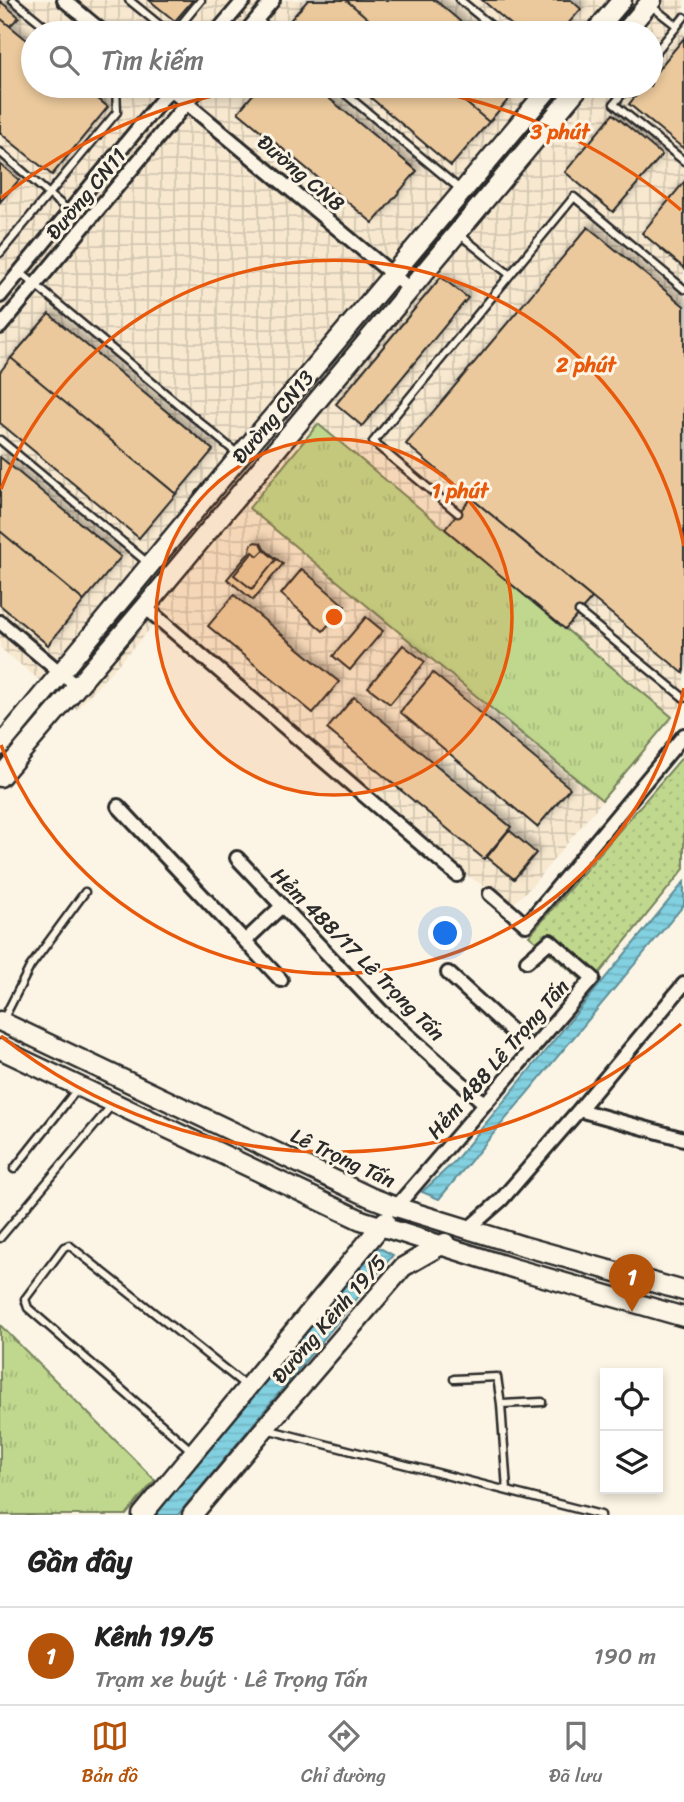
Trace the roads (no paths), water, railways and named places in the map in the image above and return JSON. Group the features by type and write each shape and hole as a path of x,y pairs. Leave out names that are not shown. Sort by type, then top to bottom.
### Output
{"street":[{"path":"64,0 89,21"},
{"path":"226,21 244,0"},
{"path":"257,19 273,0"},
{"path":"604,21 622,0"},
{"path":"634,21 650,2"},
{"name":"Đường CN11","path":"0,296 5,282 20,272 71,212 161,98"},
{"name":"Đường CN8","path":"182,98 410,289"},
{"name":"Đường CN11","path":"0,327 190,98"},
{"name":"Đường CN13","path":"0,746 541,98"},
{"name":"Đường CN13","path":"0,777 570,98"},
{"path":"150,565 168,579"},
{"path":"145,607 457,875"},
{"path":"0,622 76,685"},
{"path":"16,727 32,738"},
{"path":"490,894 526,925 684,735"},
{"path":"118,806 281,980"},
{"name":"Hẻm 488/17 Lê Trọng Tấn","path":"237,858 381,1011 484,1103"},
{"path":"245,941 282,906"},
{"name":"Hẻm 488 Lê Trọng Tấn","path":"396,1207 593,978 550,941 527,961"},
{"path":"448,973 532,1050"},
{"name":"Đường Kênh 19/5","path":"192,1515 403,1267 468,1228 501,1200 684,984"},
{"name":"Lê Trọng Tấn","path":"1,1021 370,1198 684,1291"},
{"path":"0,1049 379,1227 684,1317"},
{"path":"579,1110 684,1139"},
{"name":"Đường Kênh 19/5","path":"142,1515 396,1207"}],"lane":[{"path":"13,0 38,21"},
{"path":"130,0 155,21"},
{"path":"184,21 201,0"},
{"path":"460,0 485,21"},
{"path":"650,2 677,26"},
{"path":"663,43 684,17"},
{"path":"0,253 117,112 116,98"},
{"path":"351,98 463,191"},
{"path":"619,98 614,104 684,161"},
{"path":"0,152 71,212"},
{"path":"458,513 373,442 574,197 684,289"},
{"path":"457,232 510,275"},
{"path":"20,272 240,456"},
{"path":"0,440 150,565"},
{"path":"579,612 684,698"},
{"path":"1,1021 30,967 85,892"},
{"path":"14,1169 79,1086"},
{"path":"0,1238 113,1104"},
{"path":"194,1452 27,1308 25,1299 64,1247 69,1245 247,1387"},
{"path":"454,1379 497,1377 507,1490"},
{"path":"501,1404 542,1402"},
{"path":"264,1429 601,1515"}],"water":[{"path":"684,882 684,905 439,1199 422,1192 454,1162"},
{"path":"376,1246 393,1255 178,1515 155,1515"}],"place":[{"name":"Kênh 19/5","path":"632,1312"}]}
